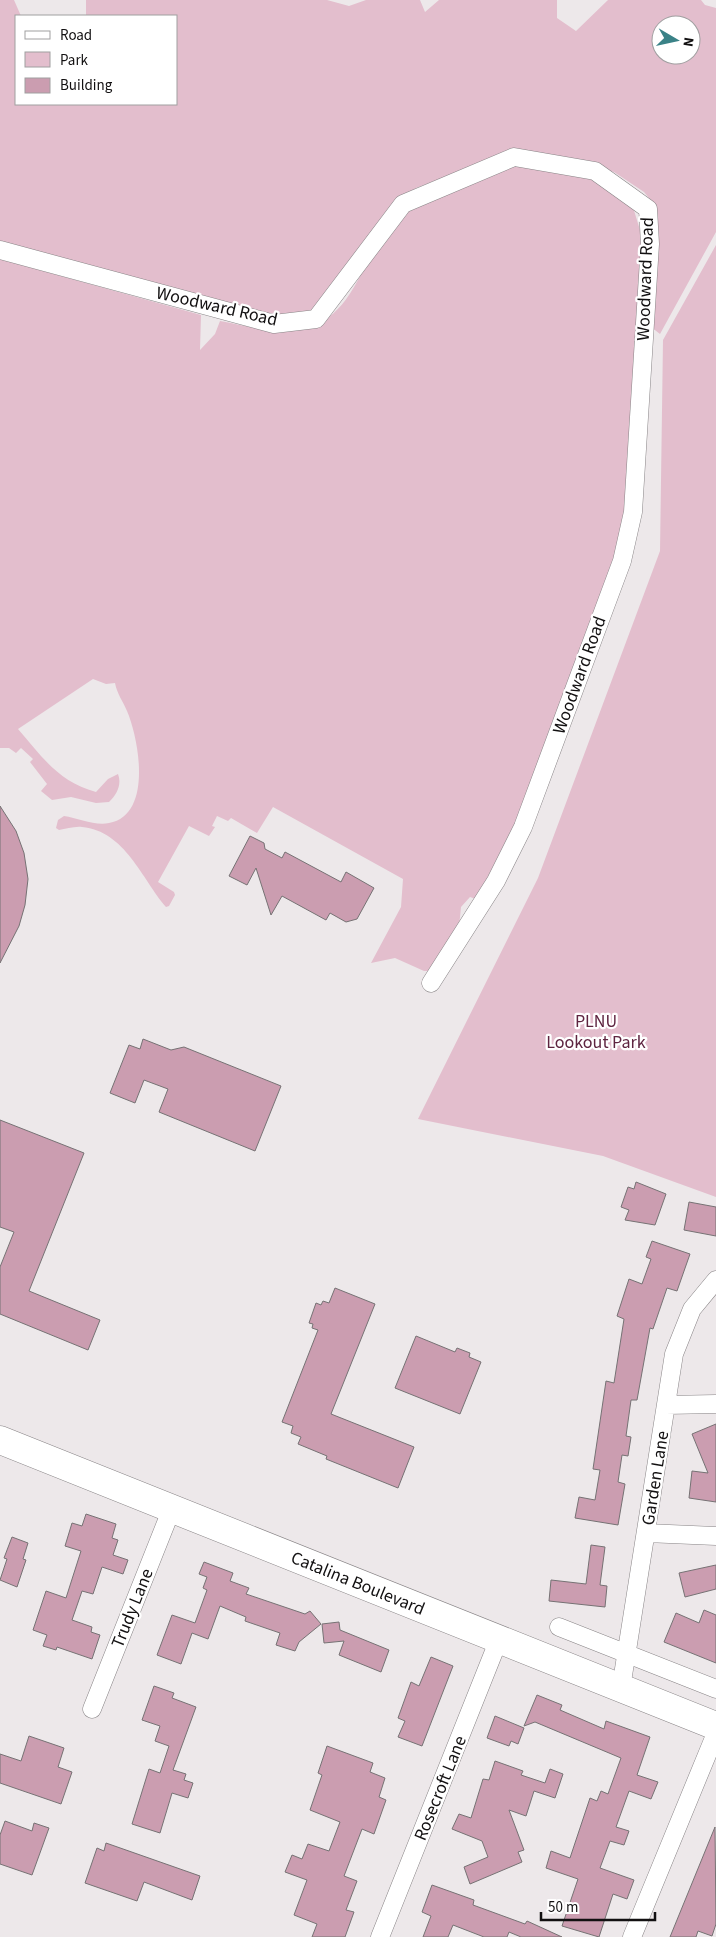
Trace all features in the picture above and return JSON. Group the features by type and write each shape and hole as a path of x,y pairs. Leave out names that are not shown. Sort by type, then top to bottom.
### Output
{"main road":[{"name":"Catalina Boulevard","path":"0,1440 716,1726"}],"street":[{"name":"Woodward Road","path":"0,250 274,324 316,319 403,204 514,157 595,171 648,209 650,244 633,512 622,560 523,827 496,881 431,983"},
{"name":"Garden Lane","path":"621,1688 674,1354 692,1309 716,1280"},
{"path":"666,1405 716,1404"},
{"name":"Trudy Lane","path":"92,1709 172,1508"},
{"path":"646,1532 716,1536"},
{"path":"559,1627 716,1689"},
{"name":"Rosecroft Lane","path":"380,1937 499,1639"},
{"path":"632,1937 716,1733"}],"green space":[{"path":"0,0 14,0 21,15 15,15 15,105 178,105 178,15 86,15 86,0 327,0 349,6 366,0 420,0 425,12 439,0 557,0 557,18 576,31 608,0 701,0 705,5 716,8 716,232 660,334 651,327 657,208 644,192 614,172 544,154 502,155 416,188 383,215 341,279 314,313 272,319 0,245"},
{"path":"522,164 596,176 632,204 644,243 624,536 507,852 479,900 470,897 461,907 459,927 430,971 424,971 395,958 371,963 401,907 403,879 273,807 257,833 231,818 228,821 217,816 212,826 215,827 209,836 189,826 158,882 174,892 175,895 169,906 166,907 131,858 110,837 97,830 82,827 59,830 56,828 58,820 64,816 92,823 109,823 123,817 132,806 137,791 138,757 127,711 115,683 106,684 93,679 18,729 52,767 61,775 83,788 96,792 108,779 118,774 118,789 109,802 96,803 71,797 52,800 41,791 47,784 30,762 33,759 21,748 16,753 9,748 0,748 0,259 201,315 200,350 215,334 220,321 282,331 299,330 315,325 330,316 345,301 380,240 402,215 417,205 451,188"},
{"name":"PLNU Lookout Park","path":"716,245 716,1197 603,1156 418,1119 538,878 660,551 663,340"}],"building":[{"path":"0,806 16,831 24,853 28,879 25,905 19,926 0,963"},
{"path":"250,836 264,843 265,849 282,858 285,852 341,882 346,872 374,888 357,919 346,922 330,913 326,920 282,896 271,915 256,868 247,885 229,876"},
{"path":"143,1039 171,1050 184,1047 281,1086 255,1151 159,1112 168,1089 144,1080 135,1103 110,1093 129,1045 140,1049"},
{"path":"0,1120 84,1153 29,1291 100,1320 88,1350 0,1314 0,1267 14,1232 0,1227"},
{"path":"636,1182 666,1194 655,1225 625,1220 629,1210 621,1207 628,1187 634,1189"},
{"path":"689,1202 716,1207 716,1236 684,1230"},
{"path":"652,1241 690,1254 677,1291 667,1288 653,1329 650,1328 637,1400 631,1400 626,1436 631,1437 628,1456 622,1455 618,1482 625,1484 618,1525 575,1518 579,1497 595,1500 600,1470 593,1469 606,1381 614,1383 624,1319 617,1316 629,1279 642,1284 651,1259 646,1257"},
{"path":"335,1288 375,1304 331,1414 414,1447 398,1488 326,1459 327,1456 298,1444 301,1437 291,1433 293,1426 282,1422 318,1330 312,1328 313,1324 309,1323 316,1303 321,1305 323,1301 329,1303"},
{"path":"416,1336 455,1352 457,1348 470,1353 469,1357 481,1362 460,1414 395,1388"},
{"path":"716,1424 716,1502 689,1498 692,1471 708,1473 692,1434"},
{"path":"86,1514 116,1524 112,1538 118,1540 113,1555 128,1560 123,1574 102,1567 93,1594 82,1591 72,1620 92,1627 91,1632 100,1635 92,1659 57,1647 56,1650 43,1646 47,1635 33,1630 46,1591 66,1598 81,1551 65,1546 72,1523 82,1526"},
{"path":"12,1537 28,1543 23,1559 26,1560 17,1587 0,1580 7,1559 4,1558"},
{"path":"591,1545 605,1547 600,1585 607,1586 605,1607 549,1601 551,1580 586,1584"},
{"path":"204,1562 233,1573 230,1581 249,1588 246,1594 305,1614 310,1611 321,1624 299,1642 295,1651 276,1645 280,1633 245,1621 246,1617 220,1606 208,1639 192,1633 181,1664 157,1655 172,1615 195,1623 207,1590 203,1588 207,1577 199,1574"},
{"path":"716,1565 716,1589 685,1597 679,1573"},
{"path":"704,1610 716,1615 716,1663 664,1642 676,1613 699,1623"},
{"path":"339,1622 340,1630 389,1650 381,1672 339,1655 344,1641 324,1643 322,1624"},
{"path":"431,1657 453,1666 422,1746 398,1737 405,1721 398,1718 411,1682 419,1686"},
{"path":"154,1686 174,1693 172,1698 196,1707 173,1770 186,1774 184,1780 193,1783 188,1798 172,1793 160,1833 132,1824 149,1769 160,1773 169,1746 155,1741 160,1726 142,1720"},
{"path":"537,1695 562,1705 560,1710 604,1729 606,1721 650,1737 637,1775 658,1782 651,1799 629,1791 616,1827 629,1831 624,1845 610,1841 600,1868 634,1880 627,1899 613,1894 599,1937 562,1926 578,1879 546,1868 551,1851 570,1858 590,1798 597,1801 601,1791 608,1794 621,1758 535,1722 524,1726"},
{"path":"495,1716 524,1728 518,1744 511,1741 509,1746 487,1738"},
{"path":"29,1736 64,1748 58,1767 72,1772 61,1804 0,1783 0,1754 21,1761"},
{"path":"327,1746 373,1763 370,1772 385,1778 379,1797 386,1800 374,1834 362,1829 344,1876 357,1881 346,1910 354,1912 345,1937 312,1937 317,1924 294,1915 307,1880 285,1872 292,1855 302,1859 308,1844 329,1851 340,1822 310,1810 322,1775 318,1773"},
{"path":"495,1761 523,1771 521,1775 545,1783 550,1769 563,1774 555,1798 534,1791 526,1816 509,1810 524,1850 518,1852 522,1862 470,1884 464,1867 488,1857 482,1841 452,1829 459,1814 471,1818 483,1779 489,1780"},
{"path":"5,1821 32,1831 34,1823 49,1828 32,1875 0,1864 0,1835"},
{"path":"715,1827 716,1924 712,1936 698,1931 696,1937 670,1937"},
{"path":"106,1843 200,1876 192,1900 144,1882 137,1901 85,1883 97,1848 104,1851"},
{"path":"432,1885 474,1900 473,1905 525,1924 527,1921 562,1937 521,1937 509,1932 507,1937 484,1937 453,1925 448,1937 423,1937 431,1916 422,1912"}]}
